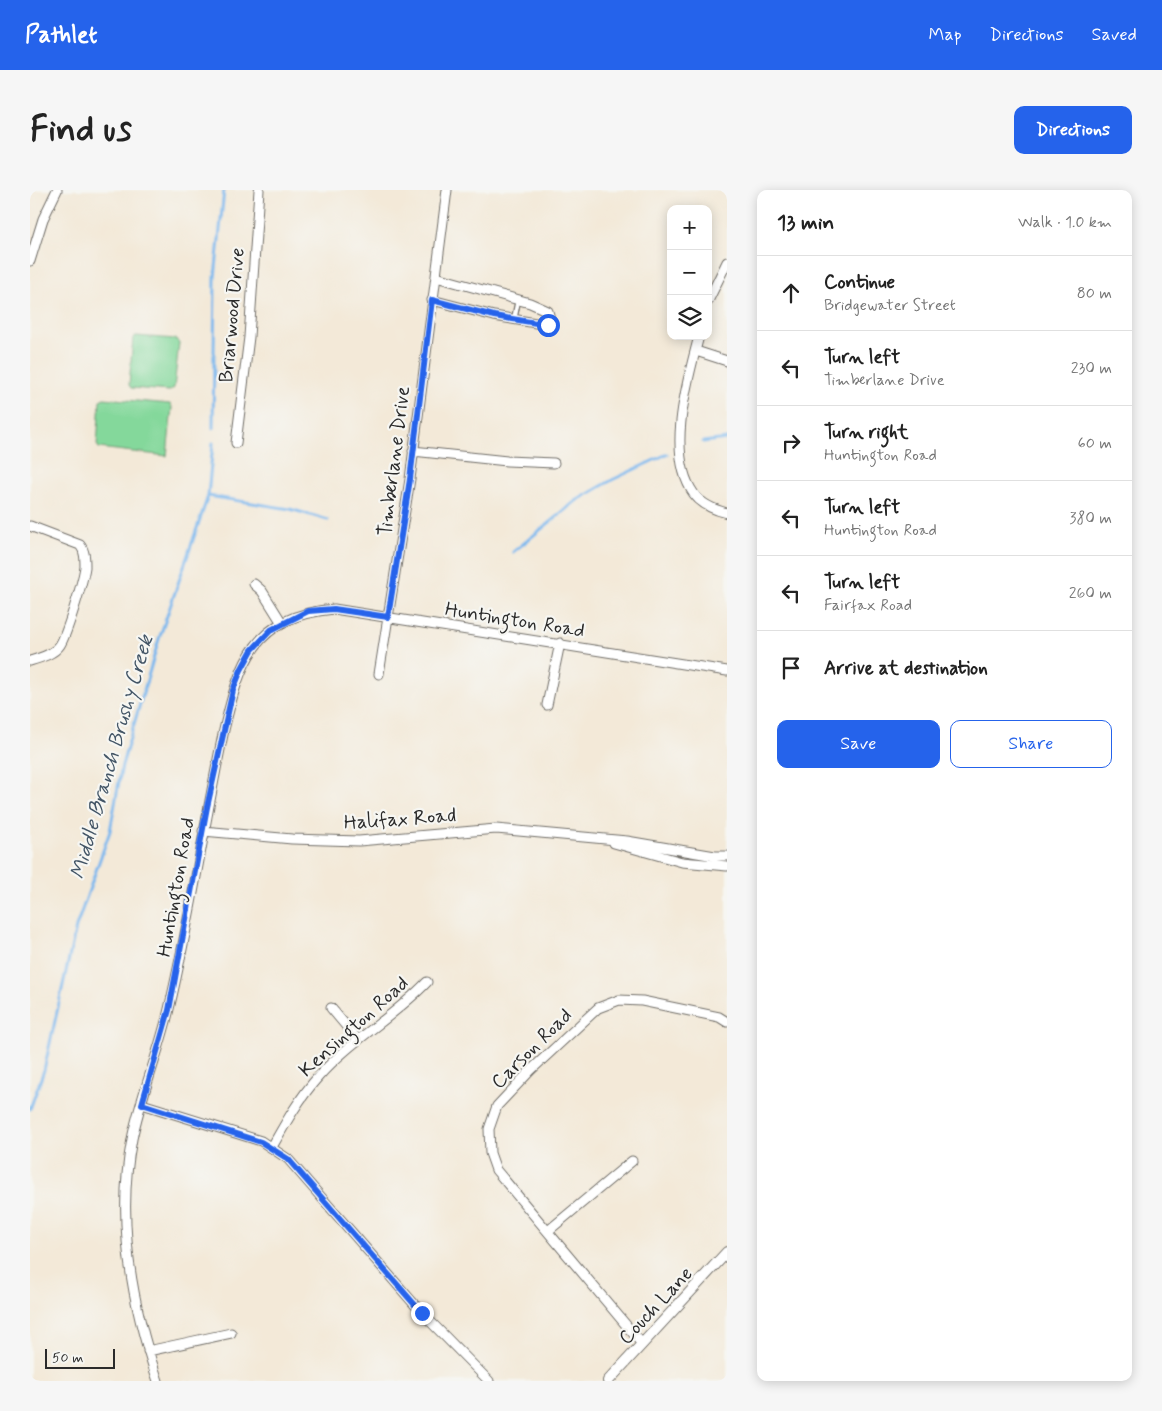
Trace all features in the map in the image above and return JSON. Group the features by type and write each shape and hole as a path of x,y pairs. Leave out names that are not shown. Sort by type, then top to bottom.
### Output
{"street":[{"path":"30,261 43,220 57,190"},
{"name":"Briarwood Drive","path":"236,443 249,337 259,190"},
{"name":"Timberlane Drive","path":"379,674 413,451 447,190"},
{"path":"711,295 727,262"},
{"path":"432,300 514,320 548,325 550,319 548,311 518,300 436,277"},
{"path":"698,340 689,371 681,421 681,455 685,474 694,494 704,504 727,514"},
{"path":"696,351 727,361"},
{"path":"413,451 507,461 554,463"},
{"path":"30,526 80,545 84,551 84,567 78,594 60,644 52,653 30,661"},
{"path":"254,584 262,591 282,623"},
{"name":"Huntington Road","path":"158,1381 148,1351 132,1280 126,1229 128,1167 132,1139 169,1010 224,730 238,677 252,650 282,623 308,611 334,609 560,643 727,671"},
{"path":"547,706 560,643"},
{"name":"Halifax Road","path":"203,831 292,839 359,841 496,830 627,841 715,856 727,856"},
{"name":"Halifax Road","path":"599,839 682,862 727,866"},
{"name":"Kensington Road","path":"272,1147 293,1110 319,1075 376,1024 400,1008 427,982"},
{"name":"Carson Road","path":"642,1344 548,1231 523,1205 496,1170 490,1153 489,1129 497,1106 531,1070 598,1008 619,1000 642,1001 719,1017 727,1022"},
{"path":"331,1008 358,1040"},
{"path":"142,1104 178,1117 230,1130 272,1147 288,1159 422,1313 489,1381"},
{"path":"548,1231 632,1161"},
{"name":"Couch Lane","path":"608,1381 727,1252"},
{"path":"148,1351 231,1333"}],"lane":[{"path":"514,320 518,300"}],"green space":[{"path":"136,336 176,339 179,343 174,388 170,391 131,388 129,385 133,338"},
{"path":"104,398 170,404 172,407 167,456 99,448 97,445 100,400"}],"waterway":[{"name":"Middle Branch Brushy Creek","path":"213,428 215,278 224,190"},
{"path":"703,442 727,439"},
{"name":"Middle Branch Brushy Creek","path":"30,1109 44,1070 76,927 110,831 122,765 159,639 208,496 213,443"},
{"path":"513,552 576,501 612,480 667,454"},
{"path":"208,496 290,509 328,520"}],"route":[{"path":"422,1313 398,1287 345,1222 288,1159 272,1147 230,1130 178,1117 142,1104 169,1010 207,807 233,690 241,670 252,650 271,630 308,611 334,609 388,617 410,479 432,300 494,316 548,325"}]}
